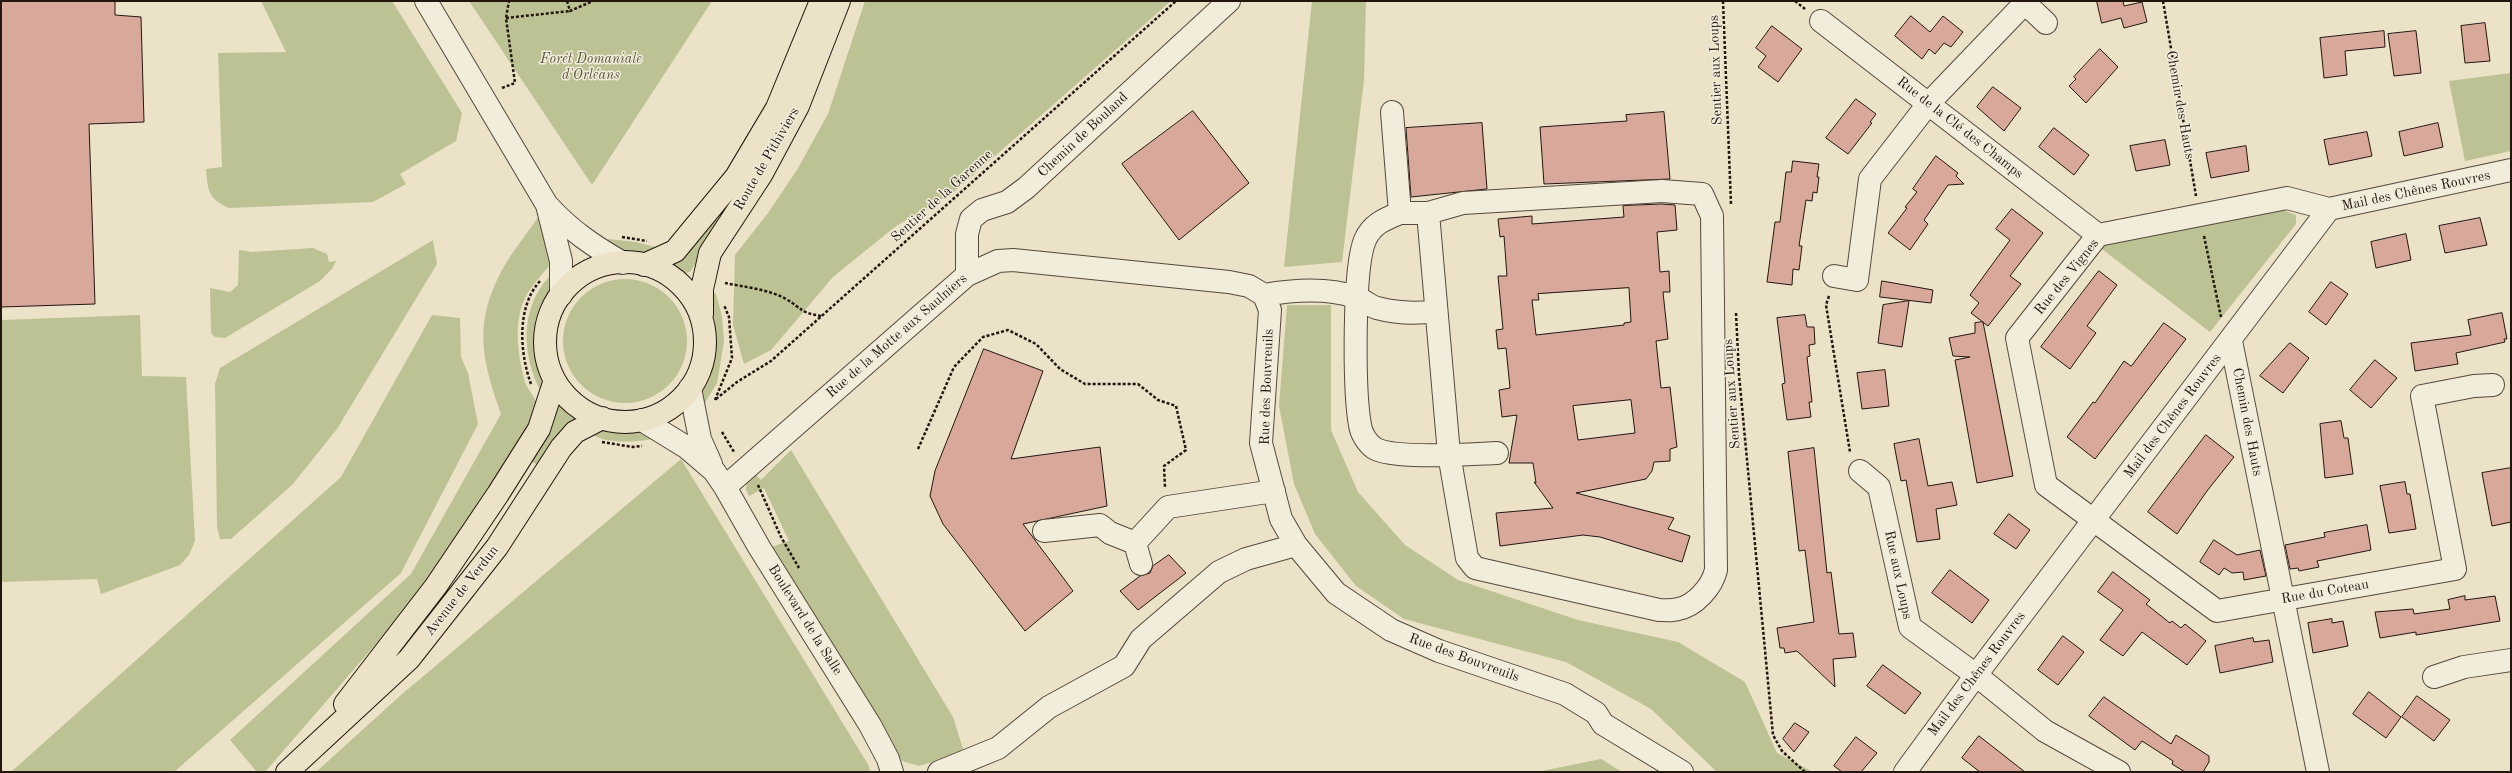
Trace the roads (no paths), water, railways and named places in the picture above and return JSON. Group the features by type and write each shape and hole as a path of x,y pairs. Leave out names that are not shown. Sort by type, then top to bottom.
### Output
{"main road":[{"name":"Route de Pithiviers","path":"644,265 675,251 736,177 777,108 821,1"},
{"name":"Route de Pithiviers","path":"702,317 702,289 710,253 761,175 798,106 839,1"},
{"path":"630,261 644,265 665,272 690,294 702,317 706,339 701,370 682,399 656,417 616,423 589,414 567,399 554,382 546,363 544,336 548,315 566,286 589,270 630,261"},
{"name":"Avenue de Verdun","path":"306,754 436,586 489,507 539,429 554,382"},
{"name":"Avenue de Verdun","path":"287,772 409,659 497,547 560,448 575,432 602,418"}],"street":[{"path":"426,1 547,205 564,223 590,244 623,263"},
{"name":"Chemin de Bouland","path":"967,275 967,234 971,219 982,210 1007,202 1026,188 1229,1"},
{"path":"1834,276 1857,280 1870,179 1928,104 2025,3 2046,23"},
{"name":"Rue de la Clé des Champs","path":"1821,22 2098,235"},
{"path":"1392,112 1400,213"},
{"name":"Mail des Chênes Rouvres","path":"1905,772 1976,675 2231,341 2329,209 2511,170"},
{"path":"1428,213 1435,311 1449,454 1467,558 1475,568 1659,610 1679,609 1698,598 1713,582 1716,570 1712,216 1702,194 1662,191 1463,203 1428,213 1400,213 1379,222 1365,241 1356,297 1357,390 1360,426 1364,438 1373,447 1383,452 1449,454 1497,453"},
{"name":"Rue des Vignes","path":"2094,520 2046,485 2017,338 2098,235 2287,198 2329,209"},
{"path":"547,205 561,261 561,295"},
{"name":"Rue de la Motte aux Saulniers","path":"719,479 967,275 998,261 1013,260 1229,282 1249,286 1264,295"},
{"path":"1264,295 1294,290 1356,297 1376,308 1415,314 1435,311"},
{"name":"Rue des Bouvreuils","path":"1264,295 1270,310 1262,442 1281,519 1296,545 1336,593 1391,630 1438,651 1565,694 1596,714 1603,724 1682,772"},
{"name":"Chemin des Hauts","path":"2231,341 2281,599 2318,772"},
{"name":"Rue du Coteau","path":"2094,520 2217,611 2455,569 2421,443 2422,396 2474,386 2493,385"},
{"name":"Boulevard de la Salle","path":"690,388 700,440 719,479 759,547 870,725 888,759 892,772"},
{"name":"Boulevard de la Salle","path":"642,420 686,447 719,479"},
{"name":"Rue aux Loups","path":"1860,470 1879,487 1910,627 1976,675 2045,731 2118,772"},
{"path":"1134,543 1168,507 1274,491"},
{"path":"1044,531 1100,525 1110,533 1134,543 1141,564"},
{"path":"939,772 998,748 1049,707 1124,666 1141,639 1219,572 1246,559 1296,545"},
{"path":"2434,677 2464,667 2511,660"}],"park label":[{"name":"Forêt Domaniale d'Orléans","path":"591,68"}]}
